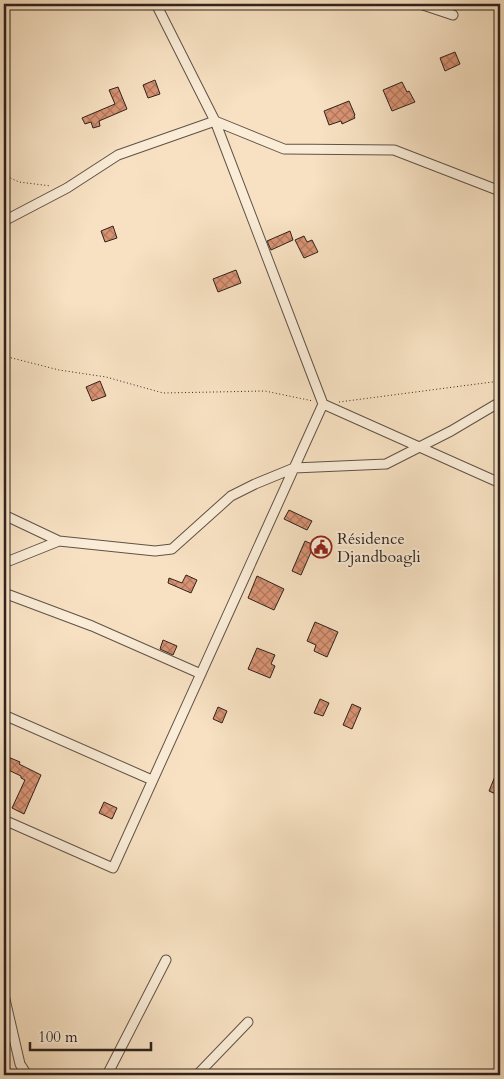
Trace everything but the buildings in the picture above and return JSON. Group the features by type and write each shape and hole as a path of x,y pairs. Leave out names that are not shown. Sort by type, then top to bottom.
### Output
{"street":[{"path":"156,4 216,121 323,404 500,483"},
{"path":"420,4 453,15"},
{"path":"4,221 67,188 118,155 216,121 284,149 394,150 500,191"},
{"path":"4,515 59,541 155,551 172,549 231,496 255,484 294,468 386,464 420,448 500,402"},
{"path":"4,820 112,868 323,404"},
{"path":"4,563 59,541"},
{"path":"4,593 92,626 201,674"},
{"path":"4,715 152,780"},
{"path":"107,1075 166,960"},
{"path":"4,995 20,1064 27,1075"},
{"path":"197,1075 248,1022"},
{"path":"15,1075 20,1064"}],"path":[{"path":"4,175 19,182 67,188"},
{"path":"4,356 59,370 106,377 163,392 265,391 323,404 500,381"}],"place":[{"name":"Résidence Djandboagli","path":"321,547"}]}
